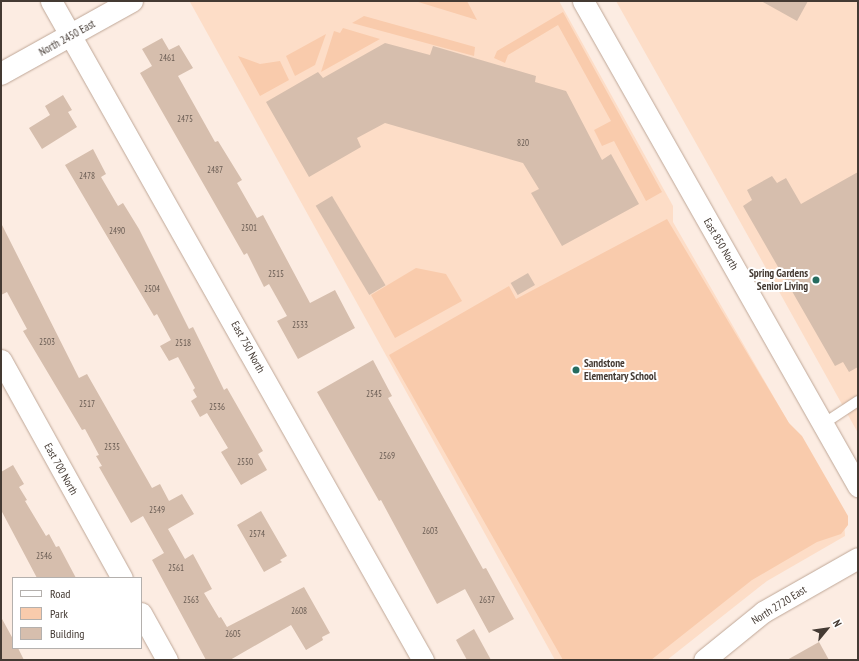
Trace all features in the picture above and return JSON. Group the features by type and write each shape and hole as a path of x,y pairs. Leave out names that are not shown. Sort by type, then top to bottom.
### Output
{"street":[{"name":"East 750 North","path":"52,1 424,660"},
{"name":"North 2450 East","path":"1,74 132,1"},
{"name":"East 850 North","path":"583,1 858,486"},
{"name":"East 700 North","path":"1,360 121,577"},
{"name":"North 2720 East","path":"704,660 763,612 858,558"},
{"path":"142,615 167,660"}],"lane":[{"path":"823,424 858,402"}],"shaded area":[{"name":"Sandstone Elementary School","path":"559,1 673,206 673,222 844,519 845,536 767,581 667,660 555,660 190,2"},
{"path":"616,1 858,1 858,433 719,184"}],"green space":[{"path":"415,1 467,1 477,20"},
{"path":"563,12 662,192 646,201 614,141 602,146 594,130 611,121 558,25 508,55 505,63 494,58 497,51"},
{"path":"364,16 475,47 474,56 352,23"},
{"path":"343,28 380,39 321,72 334,31 340,33"},
{"path":"326,34 315,65 295,76 286,56"},
{"path":"238,56 260,64 280,61 289,80 260,96"},
{"path":"667,219 789,423 802,436 848,516 848,525 841,534 817,542 752,580 651,660 563,660 389,355 509,286 516,299"},
{"path":"416,268 446,274 462,301 395,338 371,295"}],"building":[{"path":"761,1 808,1 797,21"},
{"path":"162,38 169,50 179,45 193,68 178,76 215,142 218,141 242,180 237,183 257,218 263,215 310,303 335,290 355,328 298,359 277,321 287,316 269,284 264,287 247,253 244,255 140,73 152,66 142,49"},
{"path":"385,43 430,55 433,46 536,76 535,82 566,91 602,160 611,154 639,204 562,246 531,193 539,189 523,163 385,123 357,138 361,147 309,177 266,102 318,72 323,78"},
{"path":"63,95 72,110 68,112 77,127 42,149 29,128 50,115 45,106"},
{"path":"93,149 106,174 101,177 118,206 123,203 139,229 189,329 193,327 224,390 227,388 263,451 258,454 267,470 241,485 221,452 228,448 207,413 200,417 191,401 197,397 193,390 195,388 178,357 169,361 160,346 171,340 157,314 154,316 65,165"},
{"name":"Spring Gardens Senior Living","path":"858,172 858,367 849,372 843,362 835,366 743,206 752,200 747,190 772,176 777,183 786,178 801,204"},
{"path":"332,196 386,285 369,295 316,206"},
{"path":"1,223 79,378 87,374 152,488 160,484 169,501 182,494 194,514 168,529 185,559 193,554 212,589 204,593 219,618 221,617 227,627 304,587 330,633 322,637 323,640 306,650 291,625 230,660 206,660 152,560 164,553 143,516 131,523 99,467 102,466 96,456 99,455 85,429 82,430 23,331 27,329 7,292 1,295"},
{"path":"528,273 535,285 518,295 511,283"},
{"path":"373,360 392,396 388,398 483,569 486,568 514,619 489,633 465,589 437,604 381,500 379,501 317,392"},
{"path":"13,465 24,484 19,487 27,500 25,501 46,536 49,534 56,547 59,546 75,577 36,577 1,510 1,472"},
{"path":"261,511 287,556 280,560 282,562 264,572 237,525"},
{"path":"1,617 12,637 12,649 18,649 24,660 1,660"},
{"path":"474,629 491,660 467,660 456,640"},
{"path":"819,642 829,660 787,660"}],"place":[{"name":"Spring Gardens Senior Living","path":"816,280"},
{"name":"Sandstone Elementary School","path":"576,370"}]}
